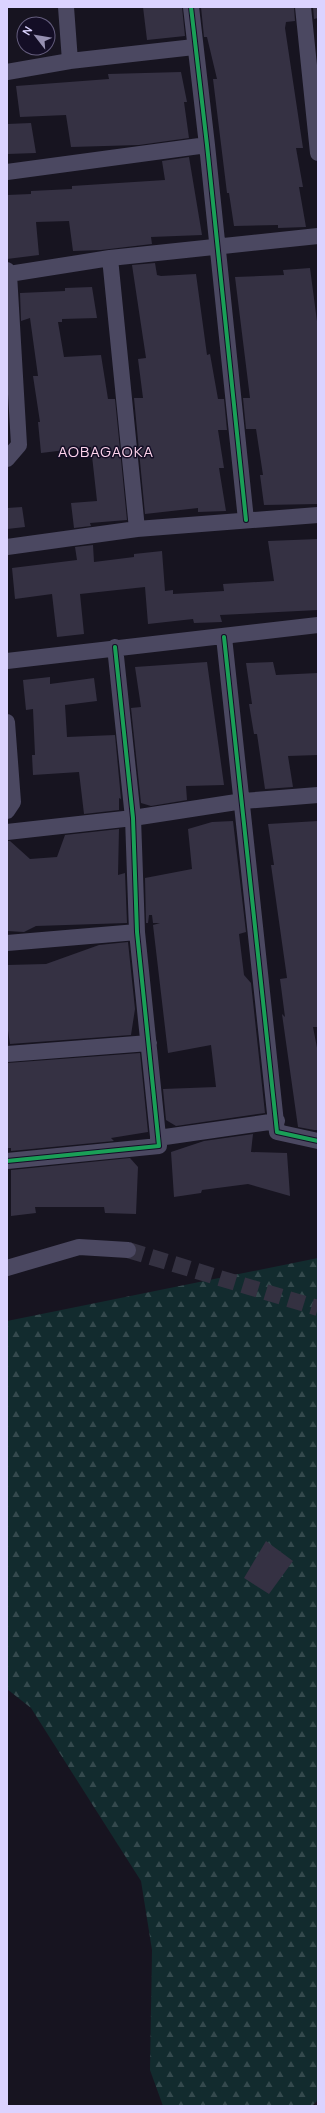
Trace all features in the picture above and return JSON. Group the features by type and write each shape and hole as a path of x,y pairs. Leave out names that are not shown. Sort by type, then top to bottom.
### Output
{"street":[{"path":"66,7 70,61"},
{"path":"191,7 194,47 207,145 216,248 246,520"},
{"path":"303,7 318,153"},
{"path":"7,72 70,61 194,47"},
{"path":"7,172 207,145"},
{"path":"7,459 19,445 8,272 110,258 216,248 318,236"},
{"path":"110,258 137,529"},
{"path":"7,547 137,529 318,515"},
{"path":"7,661 115,647 224,637 318,625"},
{"path":"224,637 278,1132 318,1141"},
{"path":"7,1161 159,1146 138,932 133,818 115,647"},
{"path":"7,722 13,802 7,811"},
{"path":"7,832 133,818 243,801 318,795"},
{"path":"7,943 138,932"},
{"path":"7,1054 148,1043"},
{"path":"158,1138 277,1121"},
{"path":"7,1268 79,1248 128,1250"}],"green space":[{"path":"318,1258 318,2100 312,2106 163,2106 150,2070 152,1950 141,1881 31,1708 7,1689 7,1321"}],"building":[{"path":"143,7 182,7 185,36 147,40"},
{"path":"201,7 294,7 295,21 286,22 285,28 303,148 296,148 303,187 299,187 306,227 278,228 278,225 234,226 229,193 227,193 213,79 217,79 207,37 204,37"},
{"path":"313,7 318,7 318,18 314,19"},
{"path":"181,72 187,102 184,102 189,138 139,145 71,147 66,115 20,117 16,86 109,79 108,74"},
{"path":"31,123 36,153 7,154 7,124"},
{"path":"189,157 202,235 151,237 152,244 101,250 73,251 69,221 36,222 39,255 7,259 7,195 31,194 31,191 72,189 72,186 165,180 162,161"},
{"path":"155,263 157,275 196,274 207,355 210,354 218,399 224,399 227,430 218,430 224,468 219,468 226,511 198,512 198,508 145,514 134,398 143,398 138,359 146,358 132,265"},
{"path":"310,268 318,329 318,504 264,505 260,475 263,475 256,429 246,429 243,398 250,398 235,277 284,275 283,270"},
{"path":"92,287 97,318 62,319 62,322 58,322 64,357 101,355 108,399 115,399 127,520 90,523 91,526 74,528 71,503 97,501 91,447 41,453 38,422 40,422 33,376 38,376 30,318 21,321 20,293 65,291 65,288"},
{"path":"22,507 25,527 7,529 7,508"},
{"path":"318,539 318,610 220,615 222,622 194,623 193,619 148,624 145,587 80,594 84,634 57,637 52,594 15,599 12,568 77,560 75,547 93,545 94,562 134,557 134,554 162,551 165,591 173,590 173,594 224,591 223,584 274,581 268,541"},
{"path":"207,662 224,785 186,786 187,800 151,806 141,803 131,708 141,707 135,667"},
{"path":"273,662 276,675 318,673 318,755 288,756 293,787 265,789 257,734 254,734 249,704 252,704 246,663"},
{"path":"50,677 50,684 94,678 97,701 65,705 67,737 115,735 121,799 119,798 119,810 84,814 79,772 33,775 32,755 35,755 33,709 26,710 23,680"},
{"path":"233,821 246,932 239,934 244,975 251,983 265,1113 176,1126 166,1120 163,1089 216,1087 211,1045 168,1053 153,925 160,923 153,923 152,915 149,915 148,923 146,923 145,878 192,869 188,829 212,822"},
{"path":"318,821 318,1027 313,1027 318,1053 318,1130 314,1130 298,1127 282,1014 285,1017 280,979 287,978 271,865 274,865 268,824"},
{"path":"119,829 118,875 125,873 127,923 36,926 24,932 7,931 7,841 10,841 30,859 57,857 65,835"},
{"path":"128,942 135,1009 131,1035 10,1044 7,1024 7,965 46,964 99,945"},
{"path":"140,1053 148,1132 111,1138 114,1141 11,1151 11,1148 7,1148 7,1063"},
{"path":"253,1134 251,1152 287,1153 290,1196 248,1184 202,1190 201,1193 174,1197 171,1152 204,1141"},
{"path":"130,1158 138,1167 136,1214 105,1213 104,1207 35,1207 36,1213 11,1216 11,1170"},
{"path":"266,1541 293,1561 269,1594 244,1578"}],"tunnel":[{"path":"128,1250 318,1308"}],"cycle path":[{"path":"191,7 246,520"},
{"path":"224,637 277,1132 318,1141"},
{"path":"7,1161 159,1146 137,932 133,818 115,647"}],"district":[{"name":"AOBAGAOKA","path":"106,451"}]}
